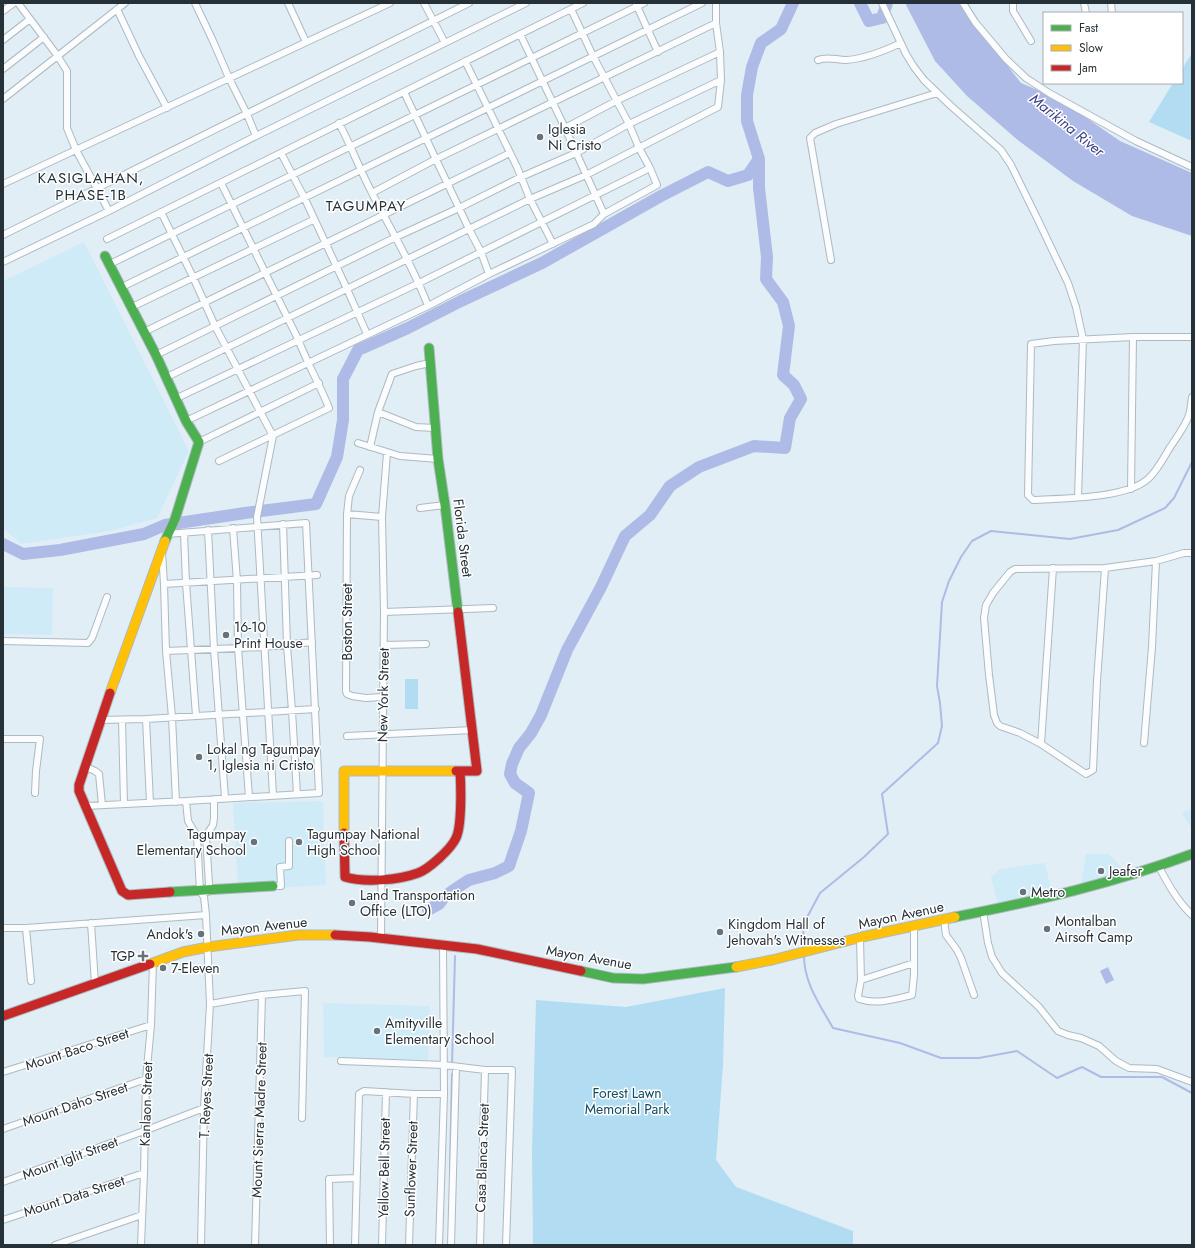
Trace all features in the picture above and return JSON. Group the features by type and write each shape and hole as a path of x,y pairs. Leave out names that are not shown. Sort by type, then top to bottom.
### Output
{"street":[{"path":"3,11 14,3"},
{"path":"18,3 58,55 67,70 67,128 76,150 109,211"},
{"path":"3,99 125,3"},
{"path":"195,3 256,136"},
{"path":"288,3 306,42"},
{"path":"3,184 390,3"},
{"path":"424,3 444,42"},
{"path":"3,235 469,3"},
{"path":"3,262 109,211 444,42 526,3"},
{"path":"107,239 582,3"},
{"path":"199,442 186,421 165,378 156,355 107,260 171,234 415,116 583,33 636,5 644,3"},
{"path":"122,287 702,3"},
{"path":"165,378 469,229 586,174 718,107 721,80 720,52 716,23 716,3"},
{"path":"882,3 891,24 914,67 937,93 1001,150 1010,165 1068,283 1076,307 1083,339 1078,497"},
{"path":"963,3 975,22 1006,59 1026,78 1049,93 1136,141 1192,167"},
{"path":"1013,3 1013,11 1031,41"},
{"path":"636,5 658,52"},
{"path":"117,9 139,56 167,108"},
{"path":"186,421 428,306 489,274 594,224 604,214 657,185 618,100 593,56 571,9"},
{"path":"3,40 30,19"},
{"path":"372,193 436,159 716,23"},
{"path":"520,34 554,103 604,214"},
{"path":"3,69 44,37"},
{"path":"818,60 823,58 846,60 870,56 901,44"},
{"path":"565,128 618,100 720,52"},
{"path":"465,61 510,153 530,200 553,244"},
{"path":"156,355 396,237 521,177 576,153 629,124 721,80"},
{"path":"404,92 481,252 489,274"},
{"path":"831,260 810,138 815,133 836,124 937,93"},
{"path":"339,123 352,147 372,193 419,283 428,306"},
{"path":"281,153 348,289 367,334"},
{"path":"144,332 510,153"},
{"path":"175,399 298,339 419,283 650,168"},
{"path":"219,461 329,408 298,339 221,183"},
{"path":"161,212 215,326 273,436 256,517 258,526 259,579 269,712 273,795"},
{"path":"132,307 313,220"},
{"path":"1131,488 1133,337"},
{"path":"1192,344 1192,337 1133,337 1032,343 1030,348 1028,495 1033,500 1104,495 1131,488 1148,478 1161,461 1186,421 1192,397"},
{"name":"Florida Street","path":"429,348 438,459 445,505 477,771 460,771"},
{"path":"370,447 378,412 392,374 430,363"},
{"path":"289,841 289,866 280,867 281,886 204,893 128,895 125,894 120,888 78,787 86,767 100,720 161,550 171,527 199,442 319,383"},
{"path":"378,412 416,427 435,428"},
{"path":"358,443 387,453 411,458 438,459"},
{"name":"New York Street","path":"381,938 383,773 382,697 384,645 382,517 387,453"},
{"name":"Boston Street","path":"360,470 350,496 347,514 346,691 347,694 356,697 382,697"},
{"path":"420,508 445,505"},
{"path":"347,514 382,517"},
{"path":"86,806 320,793 306,523 184,533 171,527"},
{"path":"283,524 287,644 297,794"},
{"path":"233,528 237,580 238,648 249,797"},
{"path":"208,530 218,715 225,798"},
{"path":"184,533 186,583 196,716"},
{"path":"161,550 176,802"},
{"path":"1105,568 1097,681 1093,770 1089,773 1084,773 1041,744 996,723 984,618 986,605 993,593 1012,570 1105,568 1156,562 1192,552"},
{"path":"1144,743 1152,646 1156,562"},
{"path":"1041,744 1053,568"},
{"path":"164,584 317,575"},
{"path":"3,641 88,643 92,638 107,597"},
{"path":"384,612 493,608"},
{"path":"166,650 264,647 312,642"},
{"path":"384,645 426,644"},
{"path":"100,720 146,719 316,709"},
{"path":"146,719 150,802"},
{"path":"122,720 124,804"},
{"path":"347,736 473,730"},
{"path":"3,739 40,739 35,793"},
{"path":"86,767 99,774 102,805"},
{"path":"344,770 383,773 460,771 457,837 445,853 419,873 381,879 349,879 344,875 344,770"},
{"path":"204,893 209,884 206,836 214,818 214,799"},
{"path":"186,801 188,821 197,836 204,893"},
{"path":"197,836 206,836"},
{"name":"Mayon Avenue","path":"3,1016 183,952 208,947 298,935 381,938 443,945 477,950 613,978 644,980 769,960 860,938 1011,906 1107,883 1159,867 1192,854"},
{"path":"1159,867 1177,897 1192,915"},
{"name":"T. Reyes Street","path":"201,1245 204,1108 210,1004 204,893"},
{"path":"983,911 988,943 992,957 1002,973 1039,1007 1058,1031 1081,1038 1099,1046 1116,1062 1129,1068 1158,1069 1192,1082"},
{"path":"3,928 26,928 206,915"},
{"path":"944,920 946,935 958,950 974,995"},
{"path":"91,923 95,984"},
{"path":"860,938 861,980 858,996 860,999 866,1001 885,1001 912,995 914,975 914,926"},
{"path":"26,928 31,981"},
{"path":"439,1245 444,1094 443,945"},
{"name":"Kanlaon Street","path":"141,1245 146,1079 151,1025 152,962"},
{"path":"861,980 914,963"},
{"path":"210,1004 262,995 305,990 302,1118"},
{"name":"Mount Sierra Madre Street","path":"255,1245 262,995"},
{"name":"Mount Baco Street","path":"3,1072 151,1025"},
{"path":"341,1061 444,1065 485,1070 512,1070 506,1245"},
{"path":"451,1245 456,1067"},
{"name":"Casa Blanca Street","path":"480,1245 485,1070"},
{"name":"Mount Daho Street","path":"3,1129 146,1079"},
{"path":"355,1245 359,1094 364,1091 444,1094"},
{"name":"Yellow Bell Street","path":"382,1245 386,1092"},
{"name":"Sunflower Street","path":"409,1245 414,1094"},
{"name":"Mount Iglit Street","path":"3,1182 144,1132 204,1108"},
{"name":"Mount Data Street","path":"3,1220 144,1173"},
{"path":"330,1245 329,1179 356,1178"},
{"path":"56,1245 142,1215"}],"shaded area":[{"path":"84,242 189,451 157,518 110,531 21,544 3,528 3,281"},
{"path":"3,587 53,588 52,635 3,634"},
{"path":"323,801 326,885 276,888 275,882 238,886 233,803"},
{"path":"1192,808 1192,829 1182,813"},
{"path":"1086,854 1109,854 1126,873 1081,885"},
{"path":"1045,863 1052,893 998,905 991,877 1000,869"},
{"name":"Amityville Elementary School","path":"323,1003 430,1006 428,1060 324,1057"}],"green space":[{"path":"1192,53 1192,141 1149,122 1172,84 1183,84 1183,67"},
{"path":"405,679 418,679 418,709 405,709"},
{"name":"Forest Lawn Memorial Park","path":"725,988 723,1065 716,1160 736,1187 853,1231 853,1245 533,1245 532,1151 536,1000 626,1007"}],"water":[{"name":"Marikina River","path":"905,3 959,3 1021,83 1059,99 1120,141 1192,173 1192,236 1132,216 1073,181 1019,141 967,96 935,61"},
{"path":"1108,967 1114,980 1106,984 1100,971"}],"waterway":[{"path":"428,910 439,904 444,897 469,880 495,873 509,866 521,831 529,793 515,783 510,774 512,764 519,748 531,733 541,715 567,650 601,587 625,536 650,515 670,486 699,467 754,446 785,448 790,418 801,399 794,385 783,375 789,326 783,302 766,279 767,257 759,188 759,159 747,121 747,95 752,67 761,43 781,29 793,3"},
{"path":"860,3 869,21 882,18 887,3"},
{"path":"3,544 23,554 60,550 144,534 165,525 316,504 337,457 343,420 343,379 358,350 408,328 542,263 661,196 708,172 728,181 748,175 759,159"},
{"path":"804,949 803,925 820,893 864,857 888,834 882,794 938,743 942,726 937,686 942,602 949,581 961,557 972,541 991,531 1070,539 1118,530 1165,508 1174,498 1192,462"},
{"path":"452,1065 455,956"},
{"path":"804,956 810,985 833,1028 900,1043 941,1058 979,1058 1017,1051 1057,1078 1082,1067 1101,1077 1162,1077 1192,1093"},
{"path":"450,1170 452,1074"}],"traffic: fast":[{"path":"105,256 156,355 186,421 199,442 175,519 165,541"},
{"path":"429,348 438,459 458,612"},
{"path":"955,917 1075,890 1134,874 1192,854"},
{"path":"170,892 273,886"},
{"path":"581,971 613,978 643,979 736,967"}],"traffic: slow":[{"path":"110,693 165,541"},
{"path":"344,833 344,771 456,771"},
{"path":"736,967 772,960 862,937 955,917"},
{"path":"150,964 183,952 208,947 298,935 335,935"}],"traffic: jam":[{"path":"456,771 477,771 458,612"},
{"path":"110,693 79,785 79,791 122,891 128,895 170,892"},
{"path":"344,833 345,877 362,880 382,880 423,871 445,853 456,838 460,815 460,771"},
{"path":"335,935 370,937 477,949 581,971"},
{"path":"3,1016 150,964"}],"place":[{"name":"Iglesia Ni Cristo","path":"540,137"},
{"name":"16-10 Print House","path":"226,635"},
{"name":"Lokal ng Tagumpay 1, Iglesia ni Cristo","path":"199,757"},
{"name":"Tagumpay Elementary School","path":"254,842"},
{"name":"Tagumpay National High School","path":"299,842"},
{"name":"Jeafer","path":"1101,871"},
{"name":"Metro","path":"1023,892"},
{"name":"Land Transportation Office (LTO)","path":"352,903"},
{"name":"Montalban Airsoft Camp","path":"1047,929"},
{"name":"Kingdom Hall of Jehovah's Witnesses","path":"720,932"},
{"name":"Andok's","path":"201,934"},
{"name":"TGP","path":"143,956"},
{"name":"7-Eleven","path":"163,968"},
{"name":"Amityville Elementary School","path":"377,1031"}],"district":[{"name":"KASIGLAHAN, PHASE-1B","path":"91,186"},
{"name":"TAGUMPAY","path":"366,206"}]}
